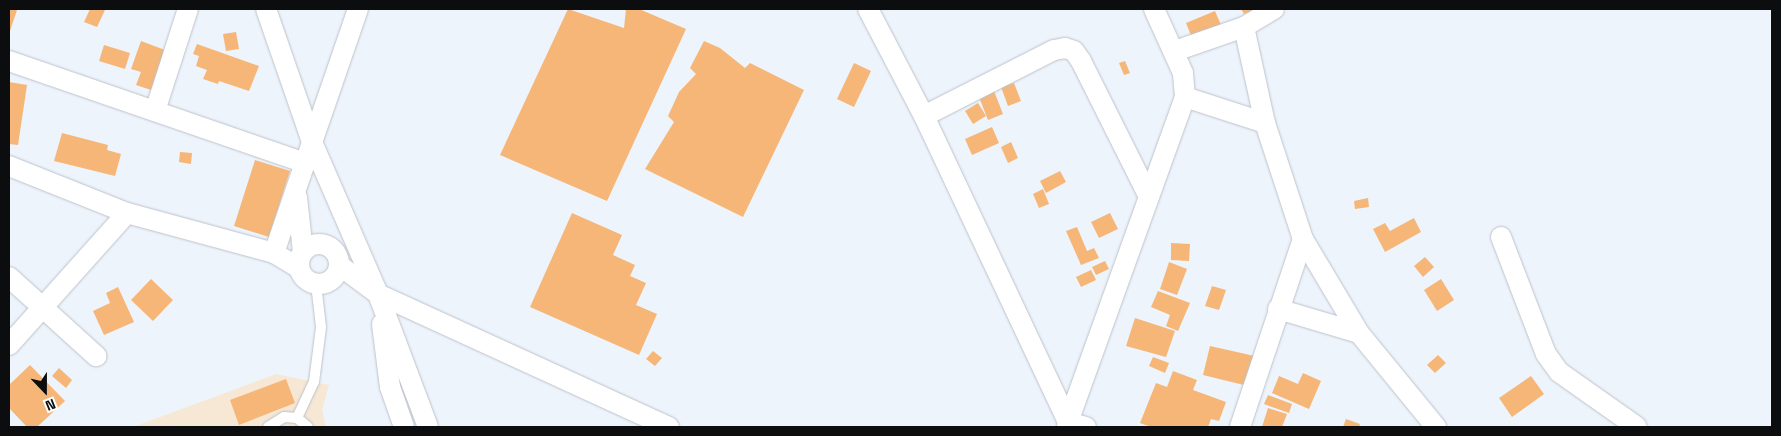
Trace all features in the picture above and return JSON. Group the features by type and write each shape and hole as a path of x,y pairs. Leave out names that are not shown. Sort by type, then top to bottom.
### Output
{"street":[{"path":"155,110 188,9"},
{"path":"266,9 312,142 338,197 378,294 428,427"},
{"path":"274,253 358,9"},
{"path":"868,9 924,116 1073,425"},
{"path":"1073,425 1149,197 1185,97 1183,73 1175,51 1154,9"},
{"path":"1175,51 1244,26 1274,9"},
{"path":"1244,26 1265,123 1303,239 1358,333 1436,427"},
{"path":"924,116 1054,50 1066,48 1074,51 1081,61 1149,197"},
{"path":"9,62 305,162"},
{"path":"1185,97 1265,123"},
{"path":"9,166 127,213 301,260"},
{"path":"296,190 301,260 309,281 316,284 332,280 338,261 338,197"},
{"path":"9,345 127,213"},
{"path":"1501,237 1546,354 1555,366 1589,396 1638,427"},
{"path":"1240,427 1303,239"},
{"path":"301,260 310,247 326,246 338,261 378,294 669,427"},
{"path":"9,277 96,356"},
{"path":"378,294 390,387 404,427"},
{"path":"1278,309 1358,333"}],"lane":[{"path":"297,418 314,382 321,327 316,284"},
{"path":"268,427 284,417 297,418 308,427"}],"shaded area":[{"path":"276,374 329,385 322,410 326,427 133,427"}],"building":[{"path":"9,9 17,10 9,34"},
{"path":"90,9 105,10 97,27 84,22"},
{"path":"568,9 624,28 626,9 639,9 686,29 607,201 500,155"},
{"path":"1241,9 1256,9 1244,14"},
{"path":"1215,11 1221,25 1192,38 1186,23"},
{"path":"236,32 239,49 226,51 223,34"},
{"path":"141,41 165,50 151,90 136,85 141,72 131,69"},
{"path":"704,41 720,48 745,68 750,63 804,90 743,217 645,169 674,122 668,116 679,92 696,74 690,68"},
{"path":"197,44 259,66 249,91 219,81 218,84 203,79 207,70 196,66 199,56 193,54"},
{"path":"104,45 130,53 125,69 99,61"},
{"path":"1125,61 1130,73 1124,75 1119,63"},
{"path":"854,63 871,71 854,107 837,99"},
{"path":"9,82 27,85 18,145 9,144"},
{"path":"1014,83 1021,101 1008,106 1001,87"},
{"path":"994,91 1003,114 988,120 979,97"},
{"path":"978,103 986,116 973,124 965,111"},
{"path":"992,127 999,143 972,155 965,139"},
{"path":"62,133 108,145 107,150 121,154 115,176 54,161"},
{"path":"1011,142 1018,158 1008,163 1001,147"},
{"path":"180,152 192,153 191,164 179,162"},
{"path":"255,160 290,171 269,237 234,226"},
{"path":"1060,171 1066,182 1046,193 1040,181"},
{"path":"1043,189 1049,204 1039,208 1033,194"},
{"path":"1368,198 1369,207 1355,209 1354,201"},
{"path":"572,213 622,235 613,255 635,265 630,276 646,283 636,305 657,314 639,355 530,307"},
{"path":"1110,213 1118,229 1099,238 1091,222"},
{"path":"1414,218 1421,232 1385,252 1373,229 1385,223 1390,231"},
{"path":"1077,227 1087,251 1094,248 1099,258 1081,265 1066,231"},
{"path":"1171,243 1190,244 1189,261 1171,260"},
{"path":"1425,257 1434,267 1423,277 1414,266"},
{"path":"1105,261 1109,269 1096,275 1092,267"},
{"path":"1169,262 1187,269 1177,295 1160,289"},
{"path":"1091,270 1096,280 1081,287 1076,277"},
{"path":"151,279 173,300 153,321 131,300"},
{"path":"1441,279 1454,300 1437,311 1424,290"},
{"path":"1212,286 1226,290 1219,310 1205,306"},
{"path":"118,287 134,322 104,335 93,311 110,303 106,293"},
{"path":"1158,291 1190,303 1178,331 1166,326 1170,315 1151,307"},
{"path":"1135,318 1175,331 1166,357 1126,346"},
{"path":"1210,346 1259,357 1252,387 1203,375"},
{"path":"653,351 662,358 655,366 646,359"},
{"path":"1438,355 1446,363 1435,373 1427,365"},
{"path":"1153,357 1169,363 1165,373 1149,366"},
{"path":"30,365 65,401 37,427 27,427 9,408 9,385"},
{"path":"59,368 72,380 66,388 52,376"},
{"path":"1173,371 1197,380 1193,390 1226,402 1219,421 1211,419 1208,427 1151,427 1140,423 1156,383 1167,387"},
{"path":"1303,373 1321,381 1309,409 1272,393 1279,376 1298,384"},
{"path":"1531,376 1544,394 1512,417 1499,398"},
{"path":"286,379 295,403 239,425 230,400"},
{"path":"1268,395 1292,404 1289,413 1264,404"},
{"path":"1268,408 1287,414 1282,427 1262,427"},
{"path":"1346,419 1360,424 1359,427 1343,427"}]}
